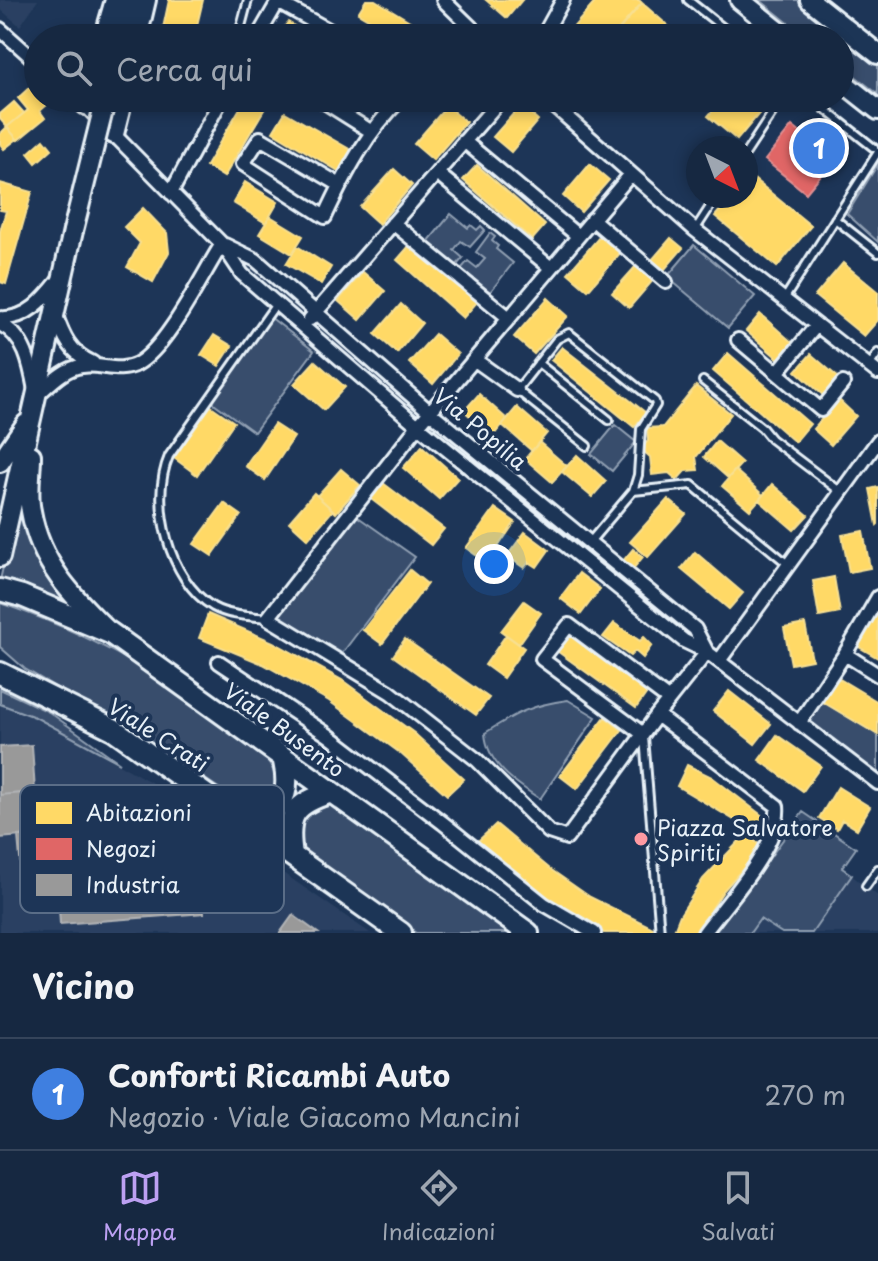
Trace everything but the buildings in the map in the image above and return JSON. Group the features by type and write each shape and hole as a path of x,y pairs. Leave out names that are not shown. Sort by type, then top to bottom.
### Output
{"main road":[{"path":"108,24 115,0"},
{"path":"124,24 130,0"},
{"path":"140,24 146,0"},
{"path":"740,0 770,24"},
{"path":"810,0 840,24"},
{"path":"854,35 878,54"},
{"path":"854,91 878,110"},
{"path":"0,557 103,112"},
{"path":"114,134 120,112"},
{"path":"0,462 32,416"},
{"path":"32,416 30,510 39,541 51,569 70,594 110,633"},
{"name":"Viale Busento","path":"0,590 22,596 110,633 528,933"},
{"name":"Viale Crati","path":"0,673 113,729 193,785"},
{"path":"283,757 287,785 284,794"},
{"path":"292,855 288,830 291,817 301,805 332,792"},
{"name":"Viale Crati","path":"284,849 401,933"}],"street":[{"path":"443,0 468,24"},
{"path":"550,24 563,0"},
{"path":"265,24 278,1 318,24"},
{"path":"0,29 24,50"},
{"name":"Via Popilia","path":"95,112 222,244 242,274 303,328 418,426 684,641 707,652 878,783"},
{"path":"171,193 214,112"},
{"path":"340,112 372,132"},
{"path":"340,185 260,138 243,164 325,217 372,132 390,112"},
{"path":"303,328 490,112"},
{"path":"561,112 695,230 874,370"},
{"path":"464,141 578,236"},
{"path":"437,173 551,268"},
{"path":"631,174 418,426 268,618 390,692 477,760 537,822 558,837 567,838 707,652"},
{"path":"592,219 666,282"},
{"path":"393,223 509,318"},
{"path":"36,396 63,372 83,365 120,369 137,363 158,345 222,244"},
{"name":"Via Popilia","path":"222,244 256,260 430,412 695,629 707,652"},
{"path":"0,321 42,303 63,274"},
{"path":"55,312 69,347 82,359 103,368"},
{"path":"0,321 19,339 28,357 36,396"},
{"path":"777,373 816,326"},
{"path":"738,340 821,410 843,383"},
{"path":"475,360 517,390"},
{"path":"719,661 878,441"},
{"path":"799,723 878,597"},
{"path":"643,734 542,659 569,625 669,700"},
{"path":"845,654 878,675"},
{"path":"219,662 328,735 544,904 594,933"},
{"path":"657,715 777,806 778,816 769,845 704,933"}],"lane":[{"path":"242,24 248,0"},
{"path":"688,0 718,24"},
{"path":"757,136 773,112"},
{"path":"783,301 876,150 828,112"},
{"path":"695,230 709,208"},
{"path":"835,219 878,253"},
{"path":"268,618 222,611 204,600 184,578 170,550 161,486 169,456 276,304"},
{"path":"587,446 517,390 557,339 569,333 655,401 655,409 641,429 638,475 633,491 589,543"},
{"path":"874,370 878,353"},
{"path":"538,363 609,420"},
{"path":"703,381 762,428 771,439 841,492"},
{"path":"633,491 692,485 789,565"},
{"path":"643,734 660,933"},
{"path":"866,886 878,869"}],"shaded area":[{"path":"0,0 38,0 20,26 0,9"},
{"path":"760,0 802,0 832,24 790,24"},
{"path":"854,41 878,60 878,94 854,75"},
{"path":"878,164 878,242 847,214"},
{"path":"451,214 468,228 471,225 477,230 481,226 485,230 470,247 461,241 454,250 463,258 456,266 427,243"},
{"path":"490,233 495,237 492,241 498,246 496,249 513,263 490,292 461,269 468,261 477,268 485,259 476,252"},
{"path":"694,245 755,296 728,328 667,277"},
{"path":"270,317 314,351 254,432 211,401"},
{"path":"615,425 636,442 612,471 591,454"},
{"path":"22,486 57,588 66,604 0,580"},
{"path":"351,512 415,557 337,660 268,618"},
{"path":"0,603 91,640 176,692 266,758 276,785 214,785 159,748 25,669 0,647"},
{"path":"0,689 49,712 120,763 35,717 0,704"},
{"path":"816,698 878,735 878,783 799,723"},
{"path":"568,700 596,717 540,799 504,772 491,754 485,733 524,711"},
{"path":"0,704 35,717 155,785 20,785 20,913 284,913 284,874 370,933 0,933"},
{"path":"320,804 334,805 509,933 416,933 315,861 297,844 301,814"},
{"path":"803,812 856,848 842,868 878,896 878,933 715,933"},
{"path":"803,812 856,848 842,868 852,875 812,933 782,933 760,919 750,933 715,933"}],"place":[{"name":"Conforti Ricambi Auto","path":"819,148"},
{"name":"Piazza Salvatore Spiriti","path":"641,839"}]}
